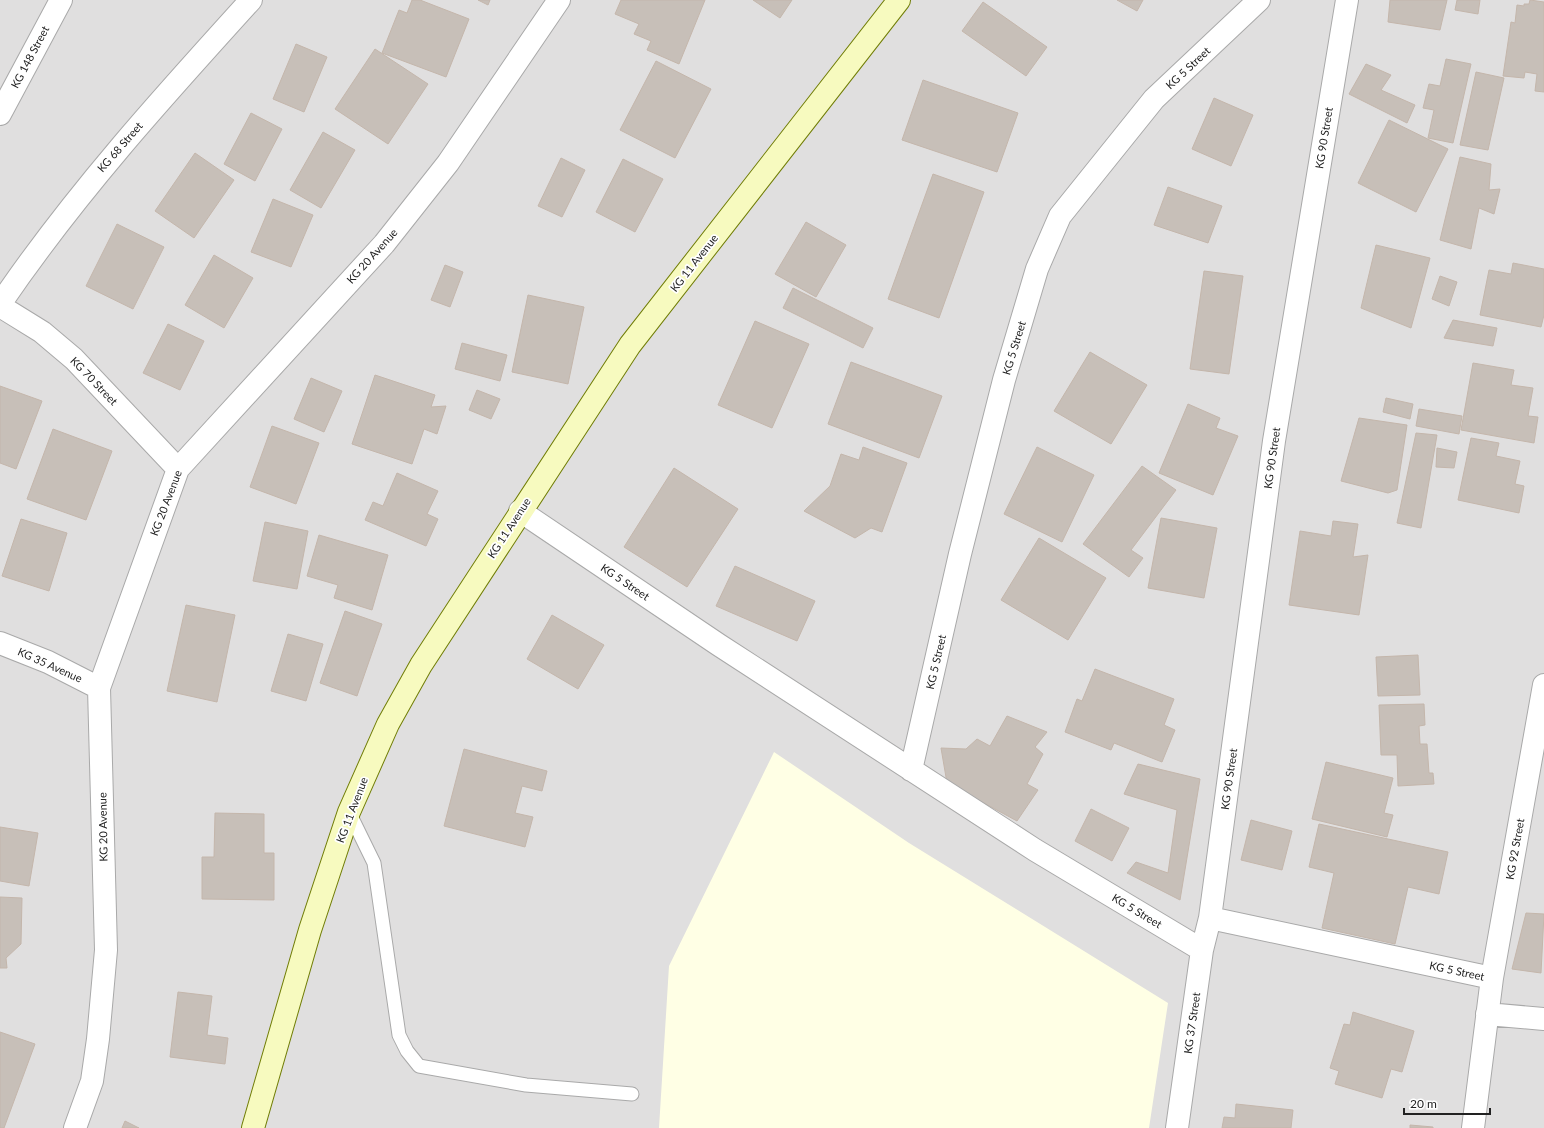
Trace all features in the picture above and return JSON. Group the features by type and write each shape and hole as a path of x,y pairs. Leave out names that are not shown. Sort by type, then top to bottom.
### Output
{"main road":[{"name":"KG 11 Avenue","path":"253,1128 310,930 349,812 388,724 421,665 520,511 630,346 899,0"}],"street":[{"name":"KG 148 Street","path":"0,114 61,0"},
{"name":"KG 68 Street","path":"0,305 27,264 103,166 251,0"},
{"name":"KG 20 Avenue","path":"75,1128 92,1081 98,1039 106,950 99,688 178,469 384,244 448,163 559,0"},
{"name":"KG 5 Street","path":"911,770 960,554 1004,380 1037,269 1060,216 1154,99 1259,0"},
{"name":"KG 90 Street","path":"1210,918 1274,441 1347,0"},
{"name":"KG 70 Street","path":"0,305 42,332 74,359 178,469"},
{"name":"KG 5 Street","path":"520,511 719,645 1035,850 1202,950"},
{"name":"KG 35 Avenue","path":"0,643 48,662 99,688"},
{"name":"KG 92 Street","path":"1473,1128 1486,1014 1544,684"},
{"name":"KG 5 Street","path":"1210,918 1492,978"},
{"name":"KG 37 Street","path":"1177,1128 1202,950 1210,918"},
{"path":"1486,1014 1544,1019"}],"lane":[{"path":"349,812 374,863 399,1035 407,1051 419,1066 526,1085 632,1094"}],"shaded area":[{"path":"0,0 1544,0 1544,1128 0,1128"},
{"path":"774,752 909,843 1168,1003 1149,1128 659,1128 669,966"}],"building":[{"path":"412,0 420,0 469,19 446,77 382,53 399,10 407,13"},
{"path":"478,0 490,0 488,5"},
{"path":"621,0 705,0 679,64 647,50 651,41 634,34 639,24 615,14"},
{"path":"753,0 792,0 780,18"},
{"path":"1117,0 1143,0 1137,11"},
{"path":"1390,0 1447,0 1440,30 1388,22"},
{"path":"1457,0 1480,0 1478,14 1455,10"},
{"path":"1530,0 1544,2 1544,92 1535,91 1537,74 1525,72 1524,78 1503,76 1511,22 1515,23 1517,5 1524,6 1524,4 1529,4"},
{"path":"983,2 1047,47 1026,76 962,31"},
{"path":"296,44 327,57 304,112 273,99"},
{"path":"375,49 428,84 388,144 335,109"},
{"path":"1446,59 1471,64 1453,143 1428,138 1434,110 1423,108 1429,84 1440,86"},
{"path":"656,61 711,89 675,158 620,130"},
{"path":"1366,64 1391,75 1381,90 1415,105 1407,123 1349,94"},
{"path":"1476,72 1504,78 1488,150 1460,145"},
{"path":"923,80 1018,113 997,172 902,140"},
{"path":"1214,98 1253,115 1231,166 1192,149"},
{"path":"251,113 282,129 255,181 224,164"},
{"path":"1389,120 1448,149 1416,212 1358,183"},
{"path":"323,132 355,150 321,208 290,190"},
{"path":"195,153 234,180 194,238 155,211"},
{"path":"1460,157 1491,164 1489,190 1500,189 1494,214 1479,208 1471,249 1440,240"},
{"path":"561,158 585,170 562,217 538,206"},
{"path":"623,159 663,179 635,232 596,212"},
{"path":"933,174 984,192 939,318 888,299"},
{"path":"1168,187 1222,206 1208,243 1154,225"},
{"path":"273,199 313,215 291,267 251,252"},
{"path":"806,222 846,245 816,297 775,274"},
{"path":"117,224 164,247 133,309 86,286"},
{"path":"1376,245 1430,258 1411,328 1361,308"},
{"path":"214,255 253,278 224,328 185,305"},
{"path":"1513,263 1544,269 1544,315 1541,327 1480,315 1489,270 1511,274"},
{"path":"445,265 463,272 450,307 431,300"},
{"path":"1204,271 1243,276 1229,374 1190,369"},
{"path":"1440,276 1457,282 1449,306 1432,299"},
{"path":"793,288 873,328 863,348 783,308"},
{"path":"528,295 584,307 568,384 512,372"},
{"path":"1453,320 1497,328 1493,346 1444,338"},
{"path":"755,321 809,344 772,428 718,405"},
{"path":"168,324 204,341 180,390 143,373"},
{"path":"462,343 507,355 500,381 455,369"},
{"path":"1090,352 1147,385 1111,444 1054,411"},
{"path":"851,362 942,396 919,458 828,424"},
{"path":"1473,363 1514,370 1511,385 1533,388 1528,416 1538,417 1534,443 1461,430"},
{"path":"375,375 435,395 431,407 446,406 437,434 424,429 412,464 352,444"},
{"path":"311,378 342,391 324,432 294,419"},
{"path":"0,386 42,401 16,469 0,463"},
{"path":"477,390 500,399 491,419 469,410"},
{"path":"1386,398 1413,404 1410,419 1383,412"},
{"path":"1188,404 1220,418 1216,428 1238,436 1213,495 1159,473"},
{"path":"1419,409 1462,416 1459,434 1416,426"},
{"path":"1359,418 1407,425 1397,490 1388,493 1341,481"},
{"path":"272,426 319,443 296,504 250,487"},
{"path":"53,429 112,451 86,520 27,499"},
{"path":"1416,433 1437,435 1421,528 1397,523"},
{"path":"1471,438 1499,443 1496,456 1520,461 1515,484 1524,486 1519,513 1458,500"},
{"path":"863,447 907,463 882,532 871,528 855,538 804,511 830,486 841,454 859,460"},
{"path":"1037,447 1094,475 1062,542 1004,514"},
{"path":"1437,448 1457,452 1454,468 1436,467"},
{"path":"1142,466 1176,490 1131,550 1143,558 1129,577 1083,544"},
{"path":"674,468 738,509 687,587 624,547"},
{"path":"397,473 438,491 427,514 438,519 426,546 365,520 373,502 383,506"},
{"path":"1161,518 1217,528 1204,598 1148,588"},
{"path":"21,519 67,533 49,591 2,576"},
{"path":"1333,521 1358,524 1353,557 1368,555 1359,615 1289,605 1300,531 1331,536"},
{"path":"265,522 308,531 297,589 253,581"},
{"path":"319,535 388,555 372,610 334,598 338,585 307,576"},
{"path":"1039,538 1106,578 1068,640 1001,600"},
{"path":"735,566 815,601 797,641 716,606"},
{"path":"186,605 235,615 217,702 167,691"},
{"path":"345,611 382,624 357,696 320,683"},
{"path":"552,615 604,645 578,689 527,659"},
{"path":"288,634 323,644 306,701 271,691"},
{"path":"1418,655 1420,695 1378,696 1376,657"},
{"path":"1095,669 1174,699 1164,725 1175,730 1162,762 1114,743 1111,750 1065,732 1077,699 1082,701"},
{"path":"1424,704 1425,725 1419,726 1420,744 1427,744 1429,773 1433,773 1434,784 1398,786 1397,755 1381,755 1379,705"},
{"path":"1007,716 1047,732 1035,747 1043,754 1027,784 1038,790 1017,821 947,783 941,748 966,749 977,739 990,746"},
{"path":"464,749 547,771 542,791 522,786 515,813 533,817 525,847 444,826"},
{"path":"1326,762 1393,778 1384,813 1393,815 1387,837 1312,819"},
{"path":"1138,764 1200,779 1180,900 1127,873 1136,862 1168,873 1177,810 1124,794"},
{"path":"1091,809 1129,828 1112,861 1075,841"},
{"path":"215,813 264,814 264,853 274,853 274,900 202,899 202,857 214,857"},
{"path":"1251,820 1292,831 1282,870 1241,860"},
{"path":"1319,824 1448,852 1439,894 1408,887 1395,944 1322,928 1334,873 1309,867"},
{"path":"0,827 38,833 29,886 0,881"},
{"path":"0,897 22,898 21,944 6,958 7,968 0,968"},
{"path":"1526,913 1544,914 1541,973 1512,969"},
{"path":"178,992 212,996 207,1035 228,1038 225,1064 170,1057"},
{"path":"1353,1012 1414,1031 1402,1072 1391,1069 1382,1098 1335,1084 1339,1071 1330,1068 1344,1024 1350,1025"},
{"path":"0,1032 35,1044 4,1128 0,1128"},
{"path":"1236,1104 1293,1110 1291,1128 1222,1128 1224,1117 1235,1118"},
{"path":"125,1121 139,1128 122,1128"},
{"path":"1410,1125 1433,1127 1433,1128 1410,1128"}]}
